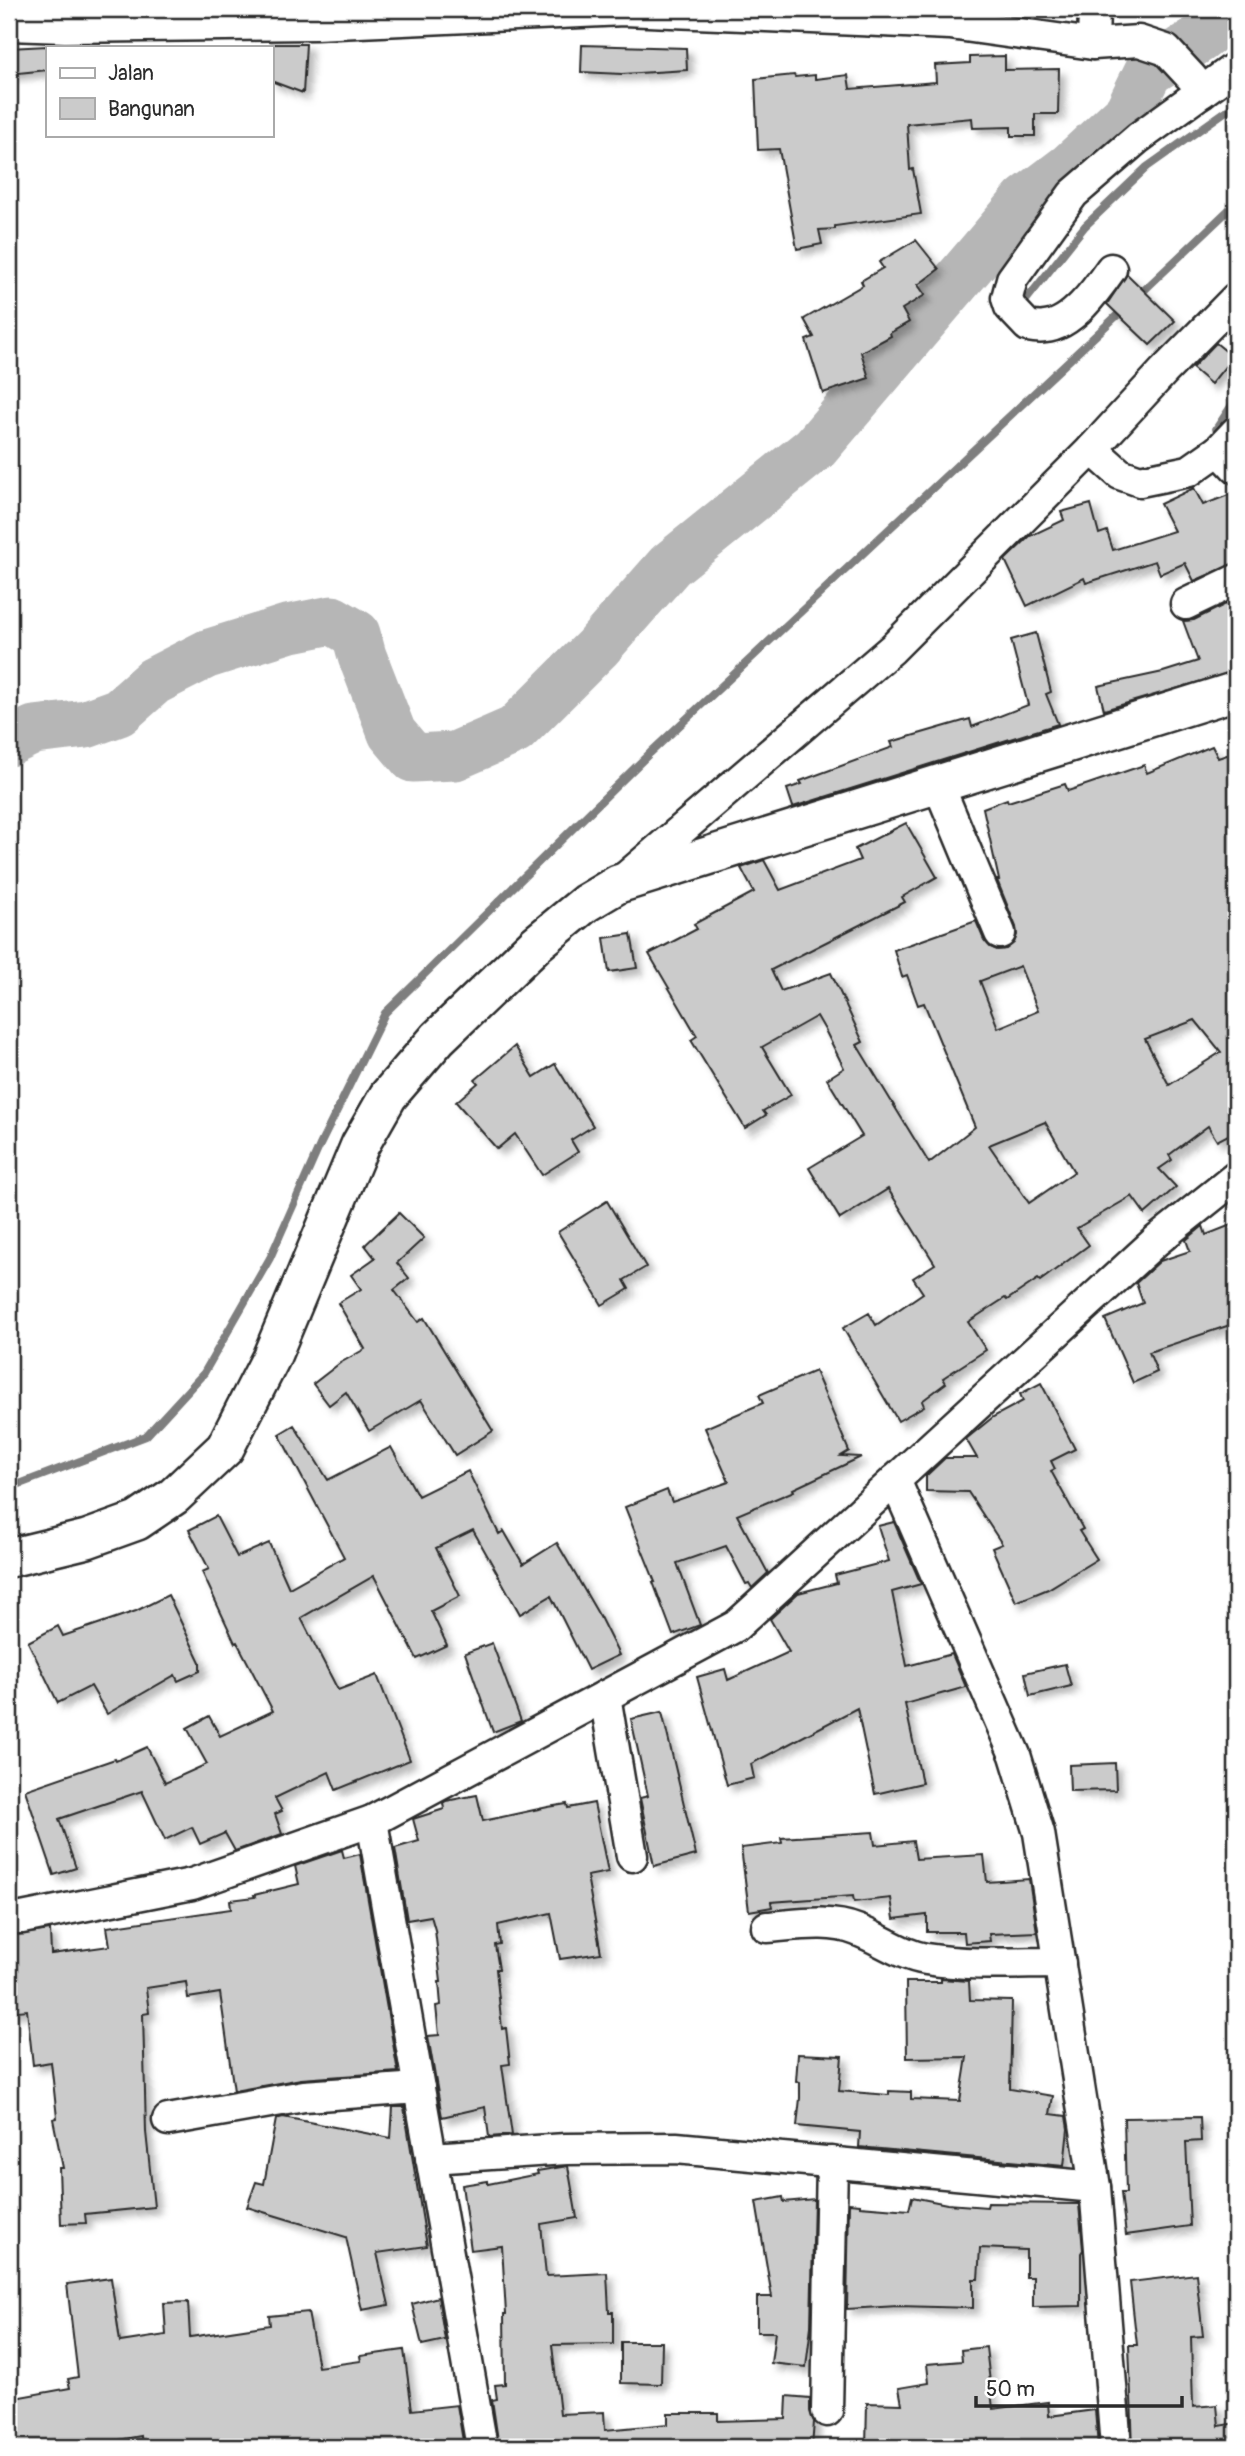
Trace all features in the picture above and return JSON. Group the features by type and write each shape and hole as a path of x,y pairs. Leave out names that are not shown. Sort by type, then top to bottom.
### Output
{"street":[{"path":"1093,44 1094,9"},
{"path":"9,25 65,27 315,24 596,10 950,24 1093,44 1139,41 1166,50 1197,85"},
{"path":"1111,269 1091,297 1068,317 1047,328 1019,317 1007,298 1012,279 1073,194 1197,85 1236,66"},
{"path":"9,1558 87,1538 136,1521 174,1496 225,1448 271,1358 360,1145 388,1096 438,1038 536,944 586,903 618,884 892,649 1092,449 1236,298"},
{"path":"1092,449 1120,474 1140,481 1189,471 1229,448"},
{"path":"1186,604 1236,580"},
{"path":"618,884 1236,691"},
{"path":"938,784 1000,933"},
{"path":"9,1918 22,1918 192,1884 372,1821 736,1626 1156,1241 1236,1177"},
{"path":"895,1480 1015,1755 1039,1833 1096,2187 1116,2447"},
{"path":"605,1696 632,1856"},
{"path":"372,1821 482,2447"},
{"path":"767,1927 826,1923 857,1930 888,1947 924,1959 971,1963 1060,1963"},
{"path":"168,2120 304,2096 419,2088"},
{"path":"431,2158 566,2149 676,2148 1096,2187"},
{"path":"827,2411 832,2162"}],"building":[{"path":"306,44 303,93 273,82 271,46"},
{"path":"582,45 686,48 687,70 622,74 581,72"},
{"path":"46,46 46,70 9,74 9,48"},
{"path":"1005,56 1005,70 1059,69 1058,114 1035,114 1035,136 1011,136 1011,127 973,128 972,118 907,124 910,170 913,169 921,214 819,230 822,244 797,249 779,149 758,150 755,79 815,75 815,79 848,75 850,89 936,82 935,65 970,63 970,57"},
{"path":"916,240 939,269 918,285 925,295 902,309 909,322 890,333 891,336 861,352 869,378 823,393 806,340 814,337 804,319 863,285 861,281 883,268 879,262"},
{"path":"1127,274 1175,321 1150,345 1107,304"},
{"path":"1216,343 1233,357 1211,384 1192,368"},
{"path":"1194,488 1203,505 1231,494 1236,507 1236,563 1194,581 1185,563 1160,574 1155,561 1086,583 1084,578 1027,606 1005,560 1030,536 1064,520 1061,512 1091,504 1099,534 1107,531 1113,550 1174,531 1160,504"},
{"path":"1236,599 1236,671 1104,710 1098,686 1163,672 1198,661 1183,621 1194,620"},
{"path":"1036,633 1051,692 1046,694 1058,724 793,807 787,789 802,784 800,781 893,747 891,742 970,719 972,727 1028,705 1011,640"},
{"path":"1212,746 1218,758 1236,752 1236,1131 1217,1141 1208,1126 1169,1155 1172,1160 1159,1169 1176,1187 1145,1214 1132,1196 1077,1228 1089,1245 1040,1281 1038,1279 968,1322 986,1350 943,1378 946,1383 922,1401 924,1406 898,1421 843,1328 869,1313 876,1325 923,1293 913,1278 935,1264 888,1189 840,1219 809,1168 862,1136 827,1079 844,1068 825,1030 817,1016 762,1047 791,1095 763,1111 766,1115 745,1128 691,1040 697,1036 649,954 697,929 694,924 754,892 741,868 764,860 780,890 860,860 855,849 906,823 937,877 902,897 905,902 771,970 781,991 831,973 863,1042 857,1045 929,1163 975,1127 924,1003 918,1005 907,975 902,977 894,950 976,921 990,947 997,950 1006,949 1014,943 1016,927 997,880 983,808 1065,784 1068,791 1144,765 1147,773","holes":["1020,966 1038,1011 998,1028 980,981","1195,1020 1221,1052 1169,1085 1145,1039","1045,1122 1074,1172 1029,1203 989,1145"]},
{"path":"631,934 637,968 609,972 604,938"},
{"path":"515,1046 534,1077 555,1064 593,1126 571,1140 578,1152 542,1175 515,1134 497,1149 456,1102 478,1083 475,1080"},
{"path":"607,1201 646,1267 624,1280 629,1289 602,1305 558,1232"},
{"path":"399,1213 424,1238 397,1263 409,1278 394,1290 418,1322 424,1318 493,1431 455,1455 421,1400 369,1431 346,1392 329,1405 313,1384 340,1363 365,1349 338,1303 361,1289 351,1275 375,1258 365,1245"},
{"path":"1236,1223 1236,1323 1149,1352 1157,1372 1133,1383 1105,1319 1143,1303 1136,1283 1160,1261 1190,1251 1186,1240 1203,1226 1206,1235"},
{"path":"815,1371 849,1451 841,1456 861,1457 793,1489 794,1491 737,1515 768,1573 752,1588 749,1583 746,1584 726,1546 677,1563 700,1625 673,1635 625,1507 667,1490 672,1502 729,1482 705,1428 763,1403 759,1395"},
{"path":"1041,1383 1075,1449 1051,1461 1055,1469 1051,1471 1083,1529 1079,1531 1097,1559 1048,1589 1016,1602 992,1548 1002,1544 968,1492 926,1491 926,1476 945,1458 977,1458 966,1439 993,1417 1023,1401 1020,1394"},
{"path":"294,1425 328,1480 391,1447 418,1496 468,1471 499,1534 504,1531 523,1564 557,1543 619,1655 588,1670 551,1596 520,1614 473,1530 436,1548 460,1596 431,1611 447,1645 417,1659 374,1576 301,1618 338,1690 377,1675 410,1760 336,1790 329,1772 275,1798 282,1811 275,1814 282,1834 235,1851 225,1833 200,1844 192,1827 165,1840 142,1791 59,1819 76,1868 54,1875 25,1790 115,1759 116,1761 147,1747 165,1783 207,1764 187,1728 209,1716 220,1736 273,1711 237,1642 235,1643 202,1572 209,1569 189,1530 216,1516 237,1557 269,1543 289,1588 344,1557 279,1434"},
{"path":"894,1522 921,1584 892,1592 907,1666 952,1654 966,1687 905,1704 922,1783 875,1794 857,1708 751,1764 754,1778 727,1785 697,1677 725,1669 728,1680 789,1652 770,1619 798,1593 837,1583 835,1575 889,1561 878,1526"},
{"path":"168,1595 200,1662 200,1671 178,1681 175,1675 107,1714 91,1686 58,1703 28,1642 58,1626 63,1636 136,1611"},
{"path":"492,1643 521,1721 493,1732 465,1653"},
{"path":"1065,1664 1071,1686 1030,1696 1025,1673"},
{"path":"662,1712 696,1855 654,1866 640,1798 648,1796 631,1719"},
{"path":"1115,1763 1116,1790 1070,1791 1069,1765"},
{"path":"477,1795 483,1821 548,1807 567,1804 568,1808 594,1803 608,1872 587,1876 601,1953 560,1959 551,1913 498,1925 500,1944 495,1945 499,1969 496,1969 502,2029 506,2028 510,2064 502,2065 512,2135 489,2137 485,2107 442,2117 428,2036 439,2035 436,2006 441,2005 435,1930 431,1916 407,1920 395,1848 419,1841 413,1819 444,1809 443,1803 446,1801"},
{"path":"873,1832 875,1845 913,1841 916,1859 984,1855 987,1882 1029,1879 1037,1932 989,1934 990,1941 965,1943 964,1932 927,1932 927,1915 894,1919 891,1898 854,1902 853,1896 771,1902 772,1907 749,1911 741,1848 782,1843 781,1838"},
{"path":"342,1850 344,1858 360,1854 398,2072 301,2079 234,2091 220,1993 188,1998 186,1982 146,1988 149,2013 143,2014 146,2132 154,2207 85,2214 86,2223 61,2224 59,2168 63,2168 53,2119 57,2118 51,2062 33,2065 27,2010 9,2012 9,1936 50,1930 51,1954 110,1946 107,1927 231,1909 230,1900 255,1897 254,1895 299,1884 295,1866"},
{"path":"941,1979 969,1981 970,2000 1012,2001 1010,2089 1053,2096 1050,2114 1066,2116 1068,2129 1064,2166 859,2147 860,2132 797,2126 800,2098 800,2082 796,2081 798,2054 842,2056 839,2091 889,2095 889,2091 911,2092 911,2099 960,2101 967,2057 907,2058 906,1982 941,1982"},
{"path":"393,2107 404,2107 427,2246 377,2253 389,2305 362,2310 346,2237 247,2207 256,2182 264,2184 276,2119 283,2117 391,2138"},
{"path":"1200,2117 1201,2141 1186,2142 1190,2226 1126,2235 1121,2193 1126,2193 1124,2118"},
{"path":"568,2166 577,2218 541,2224 546,2276 607,2273 609,2312 613,2312 613,2344 552,2345 560,2414 604,2412 605,2430 668,2424 668,2413 718,2413 718,2421 786,2419 787,2396 810,2398 810,2411 814,2422 812,2447 499,2447 492,2400 497,2399 495,2385 505,2384 506,2314 502,2246 471,2250 462,2185 488,2181 488,2184"},
{"path":"783,2197 784,2202 814,2199 811,2326 806,2367 771,2363 775,2332 757,2332 757,2297 772,2297 756,2202"},
{"path":"912,2197 947,2204 987,2207 988,2203 1079,2204 1083,2250 1081,2306 1033,2307 1033,2277 1026,2277 1026,2250 980,2248 978,2279 973,2279 973,2308 898,2306 847,2309 849,2203 909,2210"},
{"path":"1196,2274 1203,2336 1191,2337 1193,2407 1217,2405 1219,2426 1236,2423 1236,2447 1133,2447 1129,2345 1137,2345 1130,2282"},
{"path":"111,2278 120,2342 166,2335 164,2303 188,2302 190,2337 270,2325 269,2316 308,2312 318,2367 361,2361 360,2356 404,2350 412,2410 457,2405 464,2447 142,2447 141,2436 96,2444 96,2447 9,2447 9,2399 70,2388 68,2379 78,2377 67,2284"},
{"path":"438,2297 445,2340 422,2345 412,2304"},
{"path":"621,2342 662,2342 661,2384 621,2383"},
{"path":"986,2347 993,2409 1048,2402 1049,2416 1095,2410 1098,2447 866,2447 867,2403 902,2404 899,2388 929,2383 927,2364 962,2361 961,2350"}],"waterway":[{"path":"9,742 34,730 86,724 119,712 154,681 207,654 287,629 332,620 356,634 392,733 413,758 455,756 515,730 597,648 670,565 815,448 1026,200 1071,166 1128,113 1148,72 1199,39 1236,9"},
{"path":"1019,309 1085,226 1147,167 1236,104"},
{"path":"1138,296 1236,203"},
{"path":"9,1488 146,1436 204,1373 270,1258 320,1145 385,1013 650,753 1126,307"},
{"path":"1223,438 1216,429 1236,399"}]}
